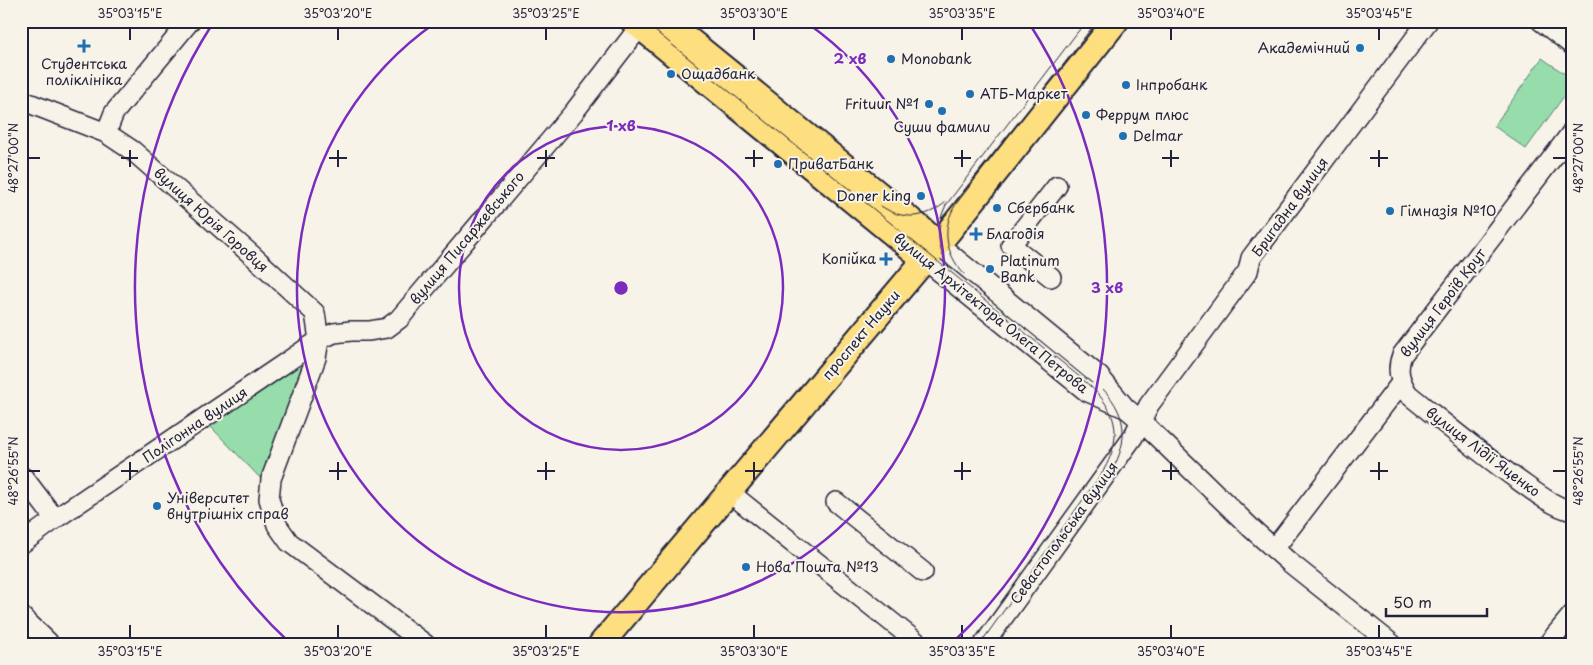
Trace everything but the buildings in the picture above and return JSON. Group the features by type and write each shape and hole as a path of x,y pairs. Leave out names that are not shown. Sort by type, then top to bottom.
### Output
{"main road":[{"name":"вулиця Архітектора Олега Петрова","path":"666,21 931,252"},
{"name":"проспект Науки","path":"601,644 931,252 1116,21"},
{"name":"вулиця Архітектора Олега Петрова","path":"639,23 931,252"}],"street":[{"path":"106,133 114,113 190,21"},
{"name":"Бригадна вулиця","path":"1134,415 1149,405 1248,271 1251,258 1428,21"},
{"path":"1541,21 1572,45"},
{"name":"вулиця Писаржевського","path":"319,340 334,333 387,328 399,319 574,112 639,23"},
{"name":"вулиця Юрія Горовця","path":"21,100 106,133 133,151 253,256 314,313 319,340"},
{"name":"вулиця Героїв Крут","path":"1401,383 1399,364 1402,355 1572,132"},
{"path":"1050,278 1011,245 1057,186"},
{"name":"вулиця Архітектора Олега Петрова","path":"931,252 1086,392 1134,415 1274,549 1392,644"},
{"path":"319,340 314,367 271,479 269,499 277,525 289,542 425,644"},
{"name":"Полігонна вулиця","path":"21,544 319,340"},
{"path":"1274,549 1401,383"},
{"name":"вулиця Лідії Яценко","path":"1401,383 1408,394 1504,470 1544,498 1572,511"},
{"name":"Севастопольська вулиця","path":"984,644 1133,436 1134,415"},
{"path":"21,477 24,478 55,519"},
{"path":"729,492 919,644"},
{"path":"836,502 923,572"},
{"path":"1548,644 1572,615"},
{"path":"21,616 48,642 45,644"}],"green space":[{"path":"1542,58 1572,79 1572,85 1526,149 1494,126"},
{"path":"308,356 264,482 210,426"}],"tram line":[{"path":"643,21 1082,379 1098,394 1107,406 1114,423 1115,432 1115,440 1107,465 980,644"},
{"path":"949,268 942,253 939,237 940,221 946,205 1086,21"},
{"path":"964,274 953,258 947,240 948,222 951,213 1097,21"},
{"path":"881,206 898,214 914,216 930,212 946,202"},
{"path":"1103,389 1118,410 1123,432 1119,454 1108,477"}],"place":[{"name":"Студентська поліклініка","path":"84,46"},
{"name":"Академічний","path":"1360,48"},
{"name":"Monobank","path":"891,59"},
{"name":"Ощадбанк","path":"671,74"},
{"name":"Інпробанк","path":"1126,85"},
{"name":"АТБ-Маркет","path":"970,94"},
{"name":"Frituur №1","path":"929,104"},
{"name":"Суши фамили","path":"942,111"},
{"name":"Феррум плюс","path":"1086,115"},
{"name":"Delmar","path":"1123,136"},
{"name":"ПриватБанк","path":"778,164"},
{"name":"Doner king","path":"921,196"},
{"name":"Сбербанк","path":"997,208"},
{"name":"Гімназія №10","path":"1390,211"},
{"name":"Благодія","path":"976,234"},
{"name":"Копійка","path":"886,259"},
{"name":"Platinum Bank","path":"990,269"},
{"name":"Університет внутрішніх справ","path":"157,506"},
{"name":"Нова Пошта №13","path":"746,567"}]}
